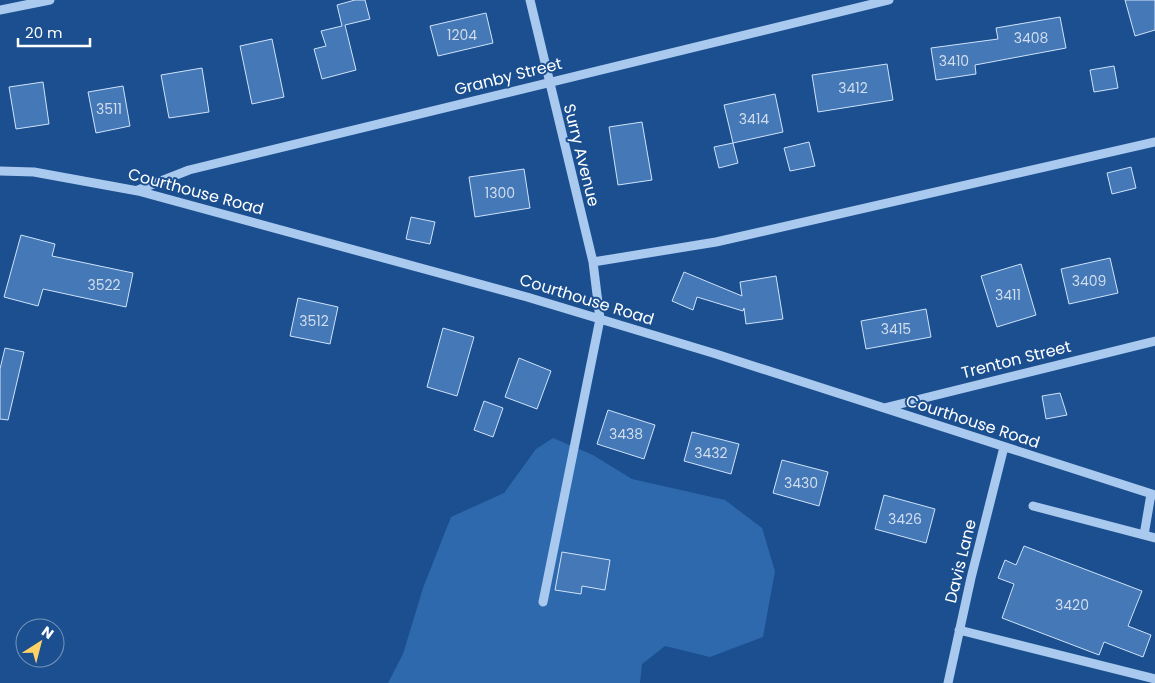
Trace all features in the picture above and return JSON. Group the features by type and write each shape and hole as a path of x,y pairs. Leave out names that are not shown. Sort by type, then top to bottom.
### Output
{"street":[{"path":"0,10 50,0"},
{"name":"Surry Avenue","path":"530,0 593,262 600,319 543,602"},
{"name":"Granby Street","path":"138,190 189,170 549,81 889,0"},
{"path":"593,262 716,242 1155,142"},
{"name":"Courthouse Road","path":"0,171 34,172 138,190 527,297 1153,494"},
{"name":"Trenton Street","path":"884,408 1155,341"},
{"name":"Davis Lane","path":"948,683 1004,447"},
{"path":"1144,535 1153,494"},
{"path":"1033,506 1155,538"},
{"path":"960,630 1155,679"}],"shaded area":[{"path":"553,438 593,455 632,479 725,500 762,528 775,571 763,637 710,657 665,646 642,664 640,683 388,683 403,654 423,588 451,517 504,493 536,449"}],"building":[{"path":"355,0 365,0 370,19 345,25 356,70 322,79 314,49 326,46 321,31 342,26 337,5"},
{"path":"1125,0 1155,0 1155,30 1135,36"},
{"path":"486,13 493,43 438,56 430,26"},
{"path":"1060,17 1066,48 975,65 976,74 936,80 931,48 998,39 996,28"},
{"path":"272,39 284,97 252,104 240,46"},
{"path":"887,64 893,100 818,112 812,75"},
{"path":"1114,66 1118,88 1094,92 1090,70"},
{"path":"202,68 209,112 169,118 161,75"},
{"path":"43,82 49,124 16,129 9,87"},
{"path":"123,86 130,126 96,133 88,92"},
{"path":"775,94 783,132 733,143 724,105"},
{"path":"642,122 652,180 618,185 609,127"},
{"path":"809,142 815,166 790,171 784,148"},
{"path":"733,143 738,163 719,168 714,147"},
{"path":"1131,167 1136,188 1112,194 1107,173"},
{"path":"524,169 530,208 475,217 469,177"},
{"path":"411,217 435,222 430,244 406,239"},
{"path":"21,235 55,244 52,256 133,273 126,307 43,289 38,306 4,297"},
{"path":"1110,258 1118,293 1069,304 1061,269"},
{"path":"1021,264 1036,315 997,327 981,276"},
{"path":"684,272 742,296 740,282 776,276 783,319 746,324 744,308 743,311 697,297 693,310 672,301"},
{"path":"298,298 338,307 330,344 290,336"},
{"path":"926,309 931,337 866,349 861,321"},
{"path":"443,328 474,337 457,396 427,387"},
{"path":"5,348 24,352 8,420 0,419 0,369"},
{"path":"519,358 551,371 537,409 505,397"},
{"path":"1060,393 1067,415 1046,419 1042,396"},
{"path":"484,401 503,408 493,437 474,430"},
{"path":"608,410 655,425 644,459 597,444"},
{"path":"692,432 739,444 731,474 684,461"},
{"path":"782,460 828,472 819,506 773,493"},
{"path":"884,495 935,509 926,543 875,529"},
{"path":"1024,546 1142,591 1128,626 1151,635 1143,657 1104,642 1099,655 1002,618 1014,584 998,578 1005,560 1016,565"},
{"path":"562,552 610,560 605,590 582,586 581,594 555,590"}]}
